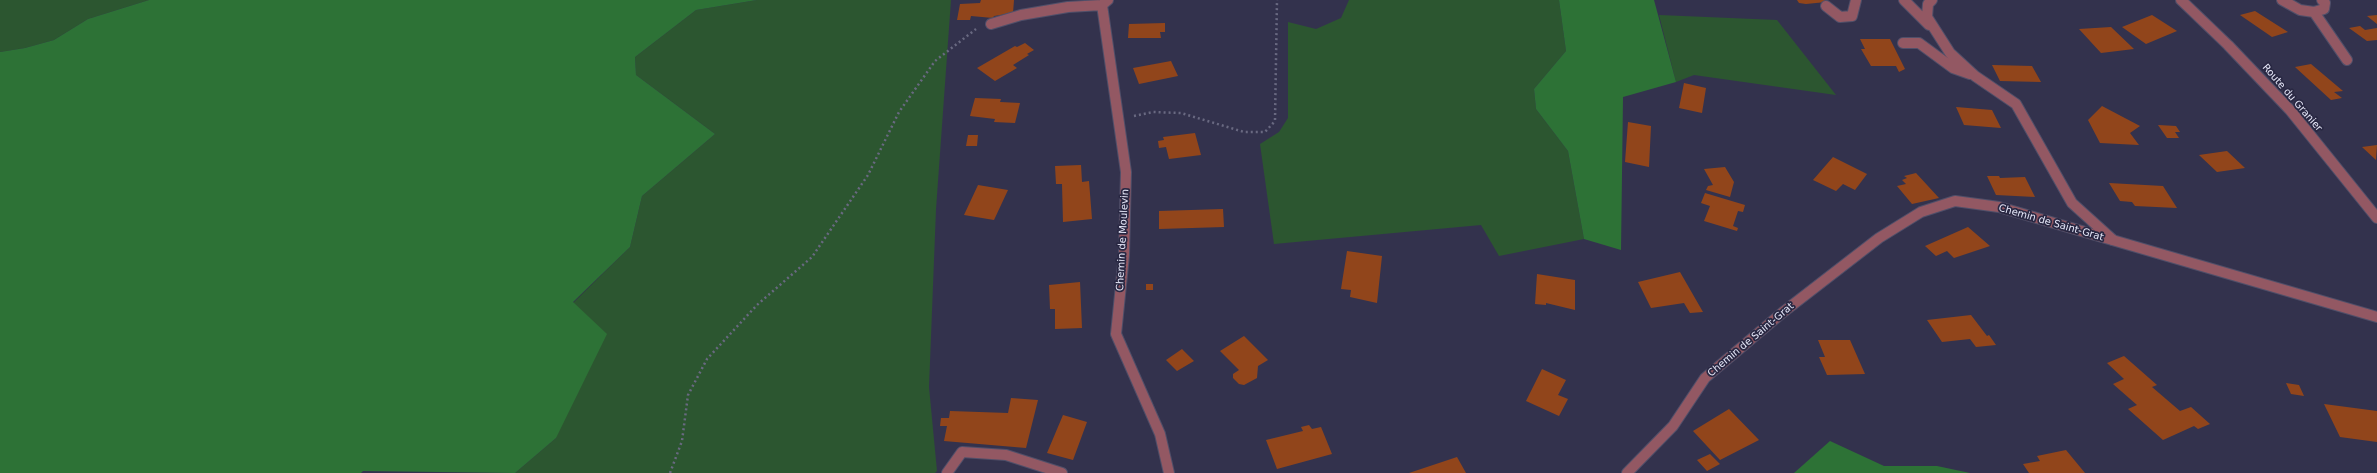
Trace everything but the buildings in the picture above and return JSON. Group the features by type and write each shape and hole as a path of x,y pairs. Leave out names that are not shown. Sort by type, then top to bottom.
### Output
{"street":[{"path":"1826,6 1840,17 1852,16 1856,0"},
{"path":"1904,0 1932,27"},
{"path":"1932,0 1928,4 1926,17 1950,53 1975,76 2016,104 2072,203 2115,241"},
{"name":"Route du Granier","path":"2181,0 2228,45 2290,110 2377,218"},
{"path":"2282,0 2300,10 2314,12 2324,9 2325,3 2322,0"},
{"name":"Chemin de Moulevin","path":"1105,3 1118,120 1126,172 1124,255 1116,334 1160,434 1169,473"},
{"path":"991,24 1021,15 1068,7 1105,3"},
{"path":"2314,12 2347,60"},
{"path":"1903,43 1919,43 1953,68 1975,76"},
{"name":"Chemin de Saint-Grat","path":"1627,473 1673,426 1705,378 1726,359 1879,238 1921,212 1955,201 1999,207 2377,317"},
{"path":"947,473 962,452 1006,455 1062,473"}],"path":[{"path":"1118,120 1153,112 1180,113 1244,132 1266,132 1275,121 1277,0"},
{"path":"670,473 682,441 688,395 707,359 757,305 812,257 868,175 899,112 935,61 973,30 991,24"}],"green space":[{"path":"0,0 149,0 88,19 54,40 25,48 0,52"},
{"path":"149,0 757,0 696,10 635,57 636,75 715,134 642,196 630,247 573,302 607,334 556,438 515,473 363,471 361,473 0,473 0,52 25,48 54,40 88,19"},
{"path":"757,0 951,0 936,209 929,387 937,471 935,473 515,473 556,438 573,303 630,247 642,196 715,134 636,75 635,57 696,10"},
{"path":"1349,0 1559,0 1566,51 1534,89 1536,109 1568,151 1584,239 1499,256 1481,225 1274,244 1260,144 1279,132 1288,118 1288,22 1316,29 1341,18"},
{"path":"1559,0 1654,0 1676,82 1623,97 1621,250 1584,239 1568,151 1536,109 1534,89 1566,51"},
{"path":"1659,15 1777,20 1836,95 1694,75 1676,82"},
{"path":"1830,441 1884,466 1937,466 1970,473 1794,473"}]}
